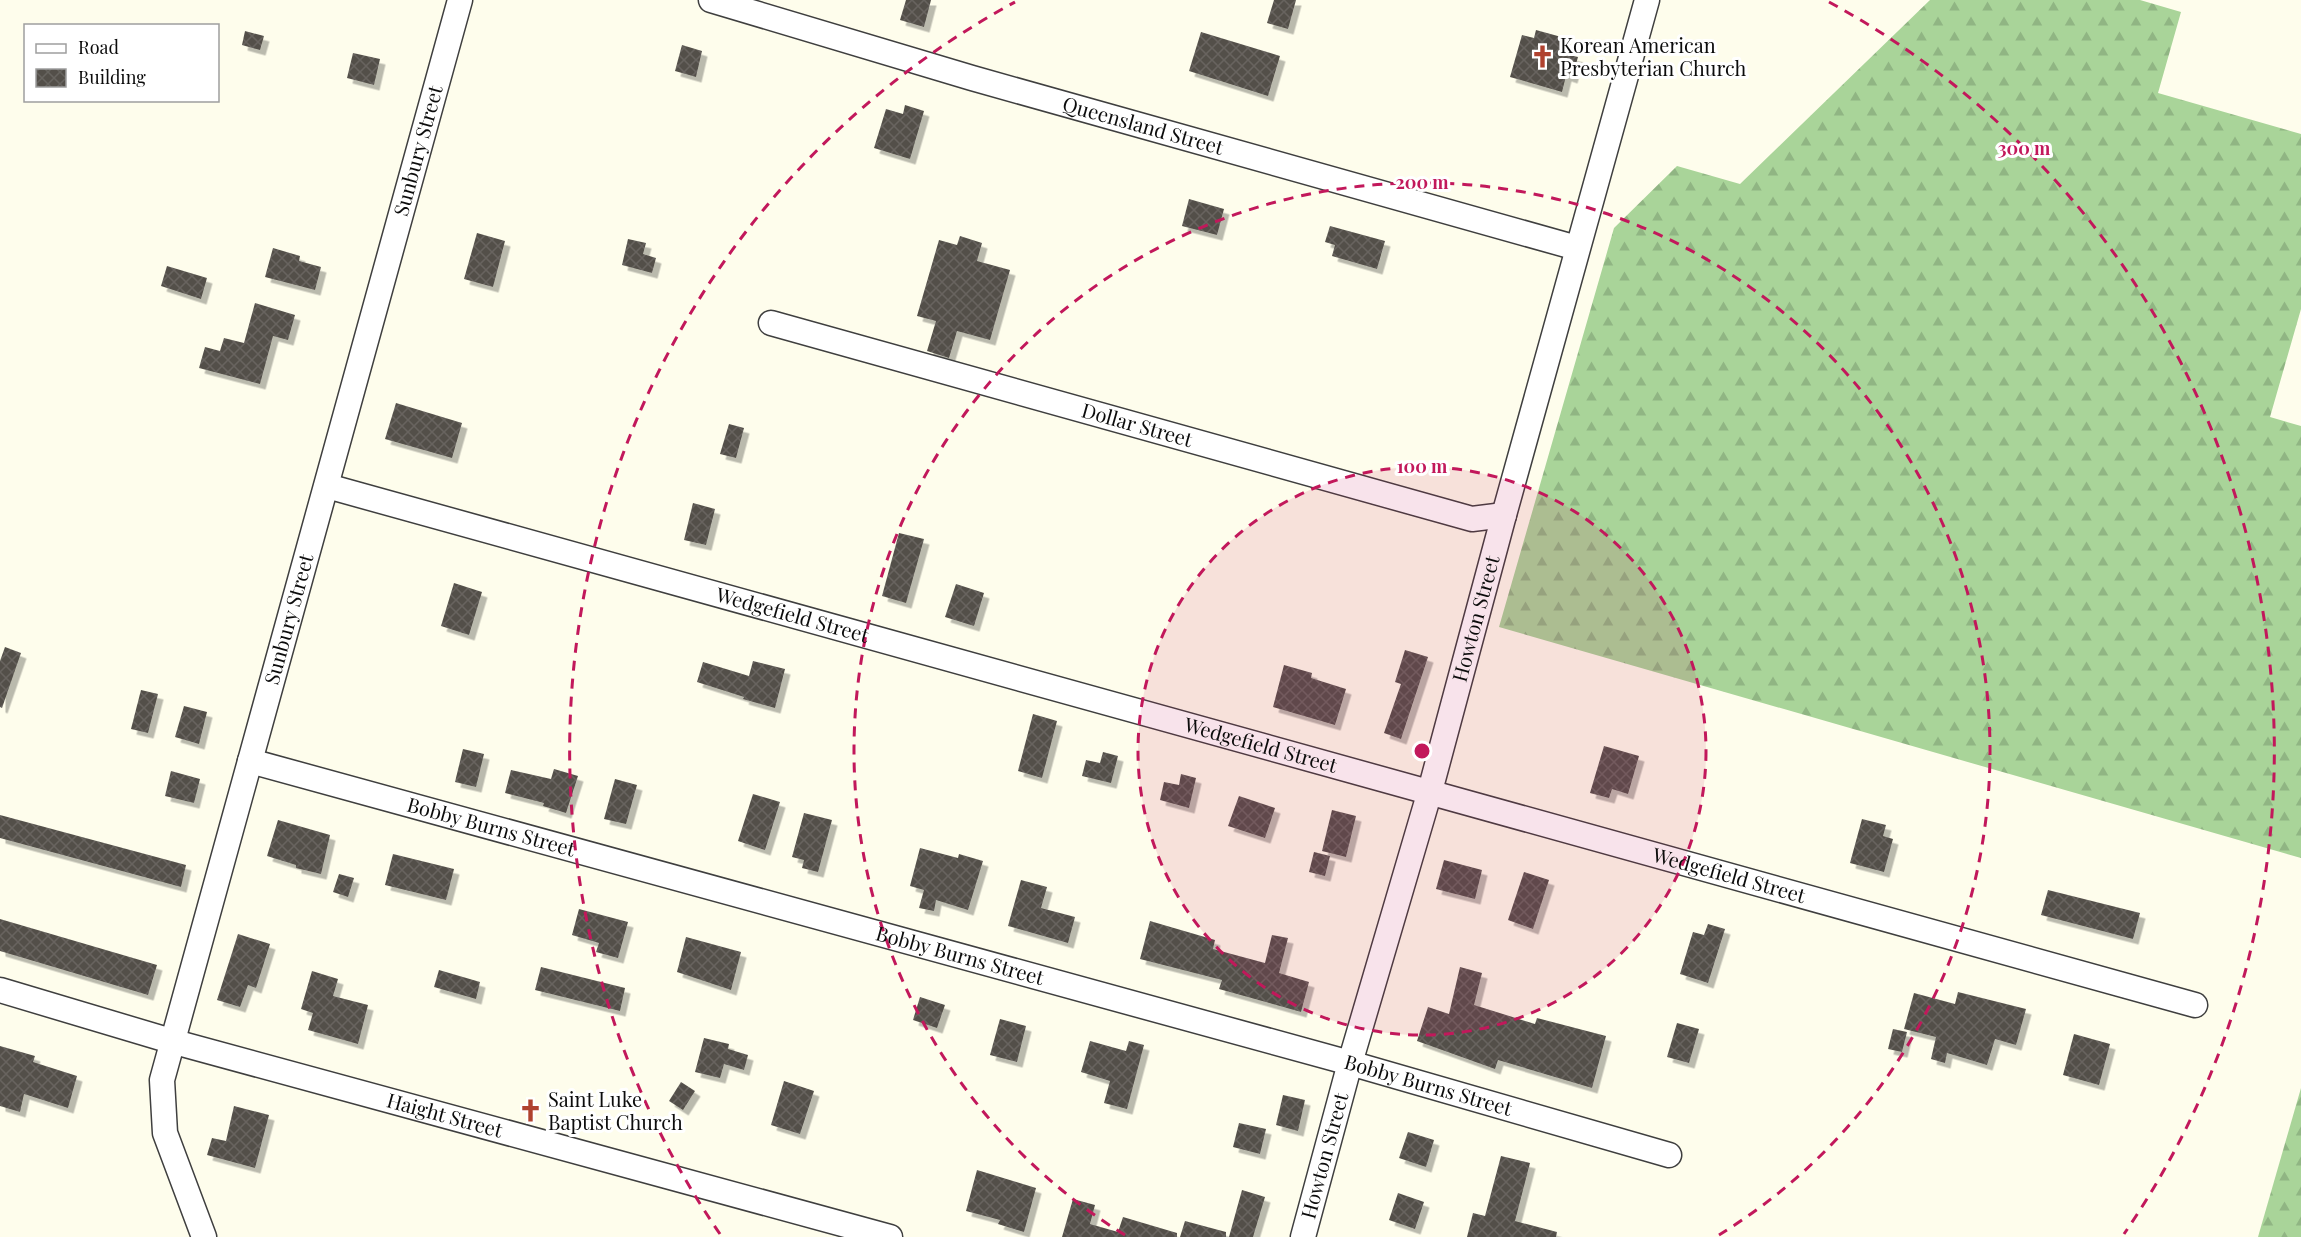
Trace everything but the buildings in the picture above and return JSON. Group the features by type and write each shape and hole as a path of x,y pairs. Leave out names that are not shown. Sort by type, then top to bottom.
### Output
{"street":[{"name":"Sunbury Street","path":"204,1237 165,1133 162,1080 460,0"},
{"name":"Queensland Street","path":"711,0 983,81 1577,248"},
{"name":"Howton Street","path":"1304,1237 1350,1063 1430,791 1577,248 1647,0"},
{"name":"Dollar Street","path":"771,322 1472,519 1504,515"},
{"name":"Wedgefield Street","path":"327,486 2195,1005"},
{"name":"Bobby Burns Street","path":"250,761 1350,1063 1669,1155"},
{"name":"Haight Street","path":"0,990 171,1041 890,1237"}],"green space":[{"path":"1930,0 2140,0 2181,12 2158,93 2301,134 2301,309 2270,417 2301,426 2301,858 1499,627 1614,228 1677,166 1740,184"},
{"path":"2301,1088 2301,1237 2258,1237"}],"place":[{"name":"Korean American Presbyterian Church","path":"1542,57"},
{"name":"Saint Luke Baptist Church","path":"530,1111"}]}
